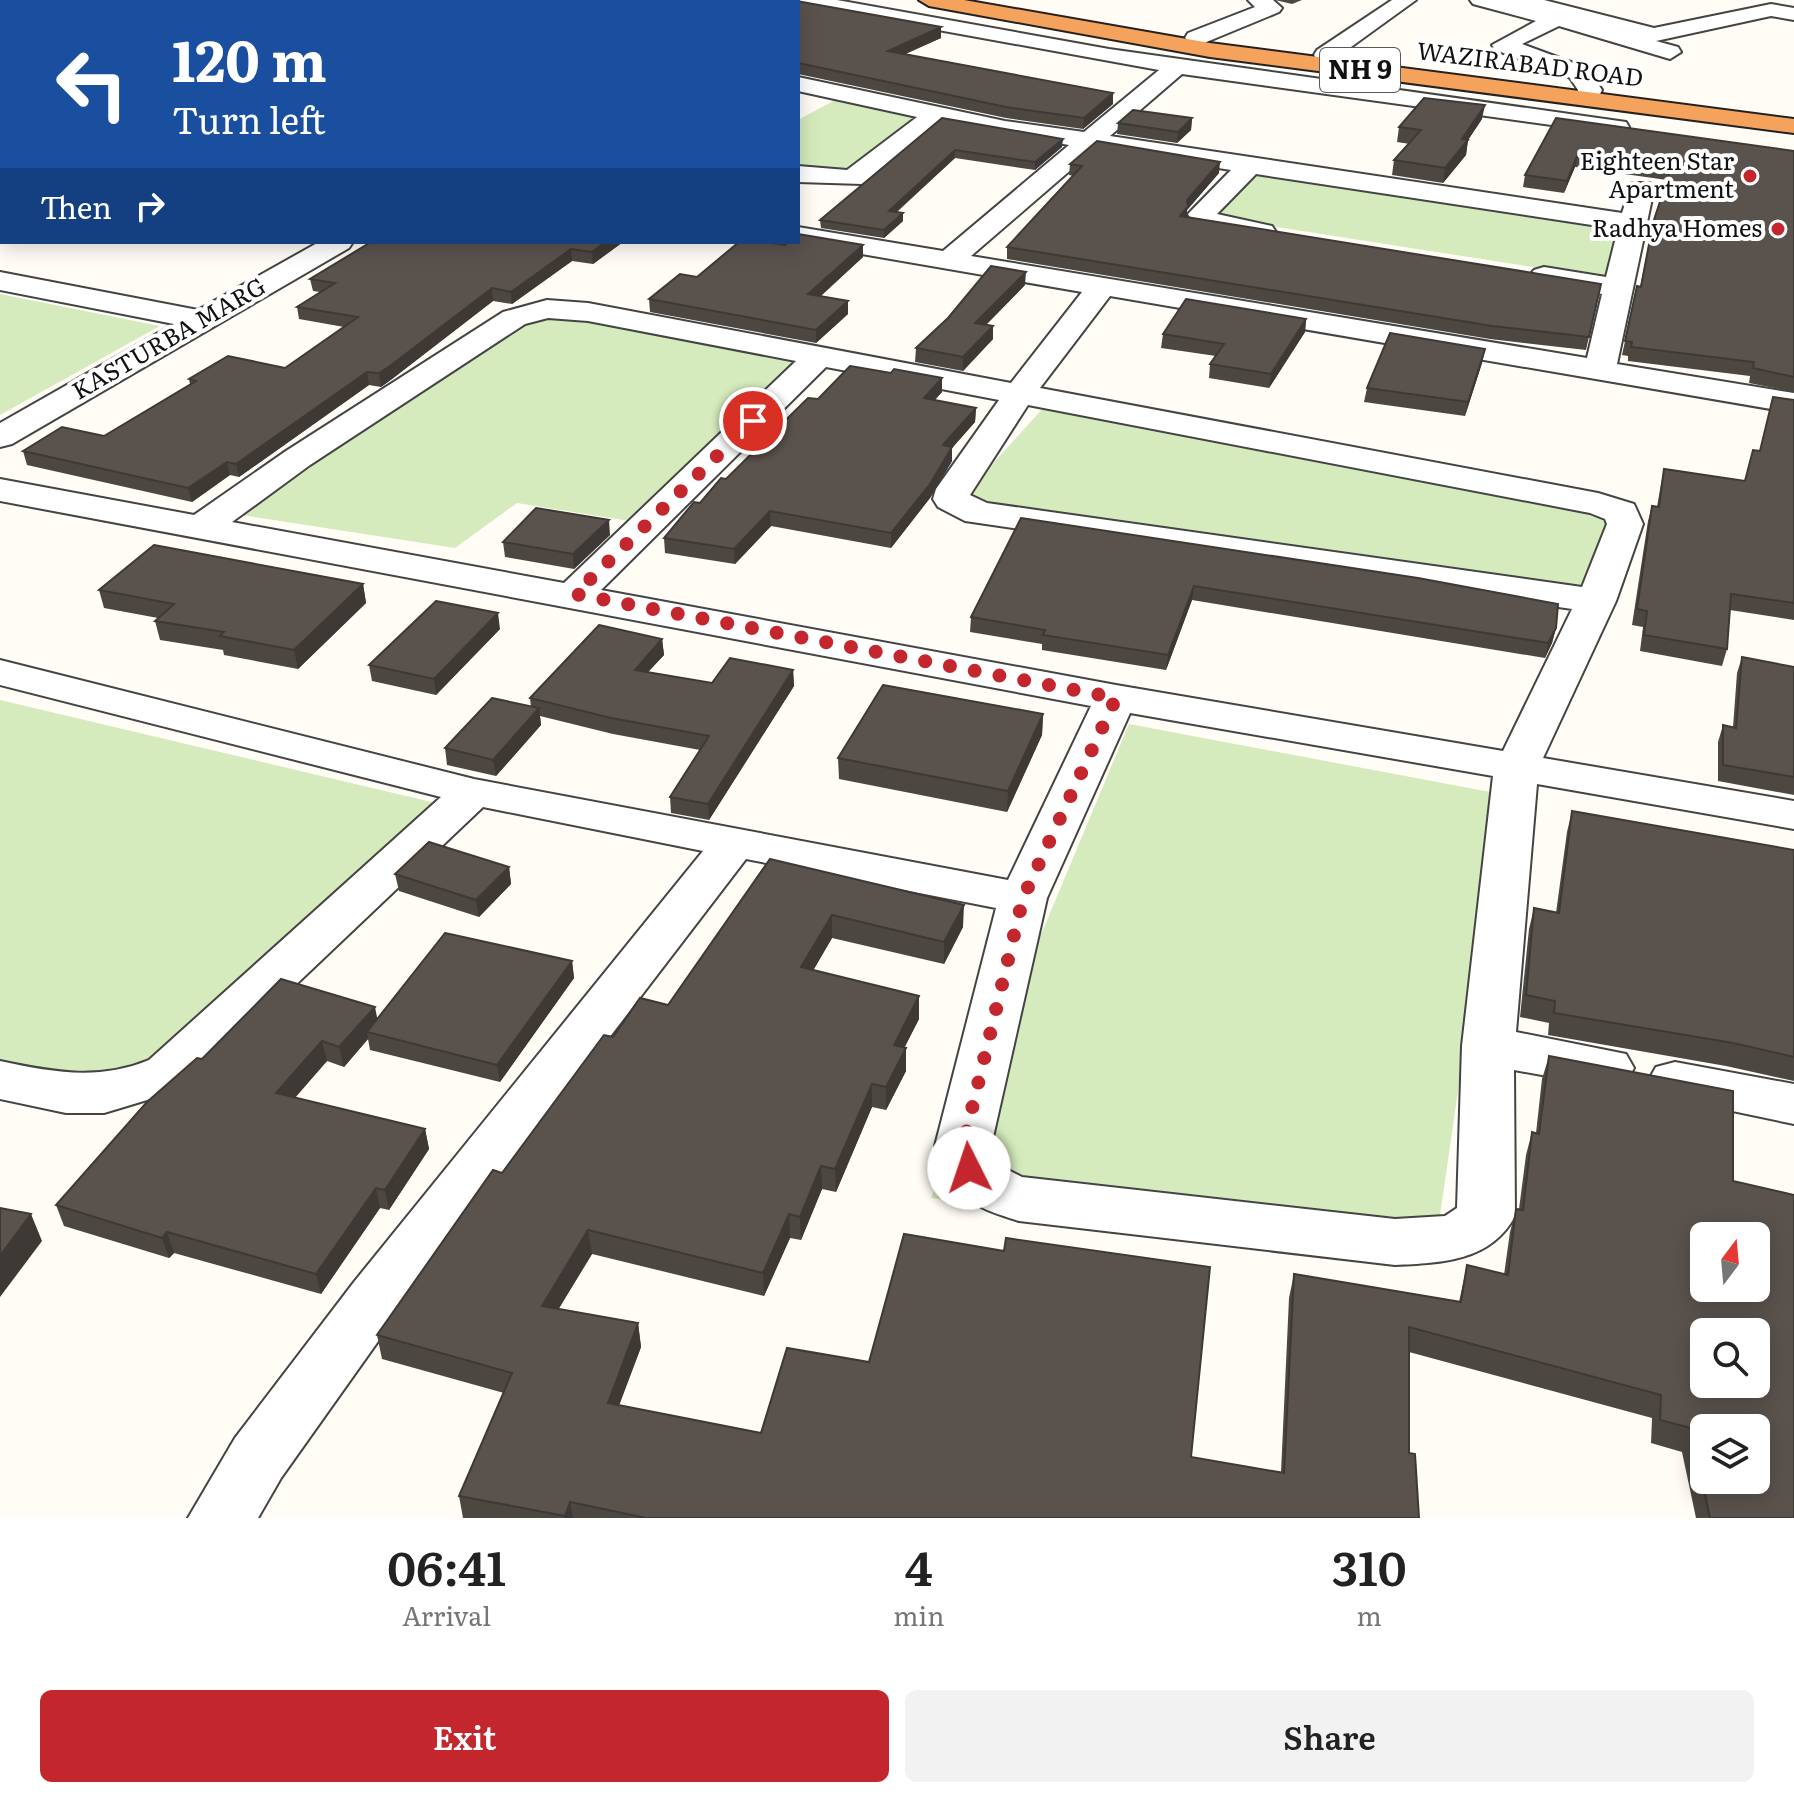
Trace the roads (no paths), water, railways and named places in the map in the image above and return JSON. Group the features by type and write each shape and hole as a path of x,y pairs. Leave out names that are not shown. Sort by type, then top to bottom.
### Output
{"highway":[{"name":"WAZIRABAD ROAD","path":"929,0 1210,50 1794,116"},
{"name":"WAZIRABAD ROAD","path":"982,0 1196,38 1794,126"}],"street":[{"path":"806,0 910,22 1175,68 1640,130"},
{"path":"1196,38 1272,8 1258,0"},
{"path":"1334,57 1406,0"},
{"path":"1334,57 1419,0"},
{"path":"1480,0 1670,52"},
{"path":"1520,0 1654,35 1786,12"},
{"path":"1744,0 1786,12"},
{"path":"1557,19 1503,45 1579,73 1588,94"},
{"path":"949,260 1085,141 1175,68"},
{"path":"800,84 936,114 1085,141 1633,223"},
{"path":"800,102 823,90"},
{"path":"800,174 840,179 860,174 936,114"},
{"path":"1248,167 1202,214 1205,220 1220,226 1297,237"},
{"path":"1600,369 1641,189"},
{"path":"800,235 1794,403"},
{"name":"KASTURBA MARG","path":"0,437 335,244"},
{"path":"1510,270 1617,287"},
{"path":"0,281 201,320"},
{"path":"1103,285 1020,393 954,489 951,499 961,506 978,513 1596,601"},
{"path":"201,527 298,458 514,318 547,309 588,312 1020,393 1598,504 1621,512 1625,524 1596,601 1516,769 1488,1046 1486,1216 1471,1233 1440,1240 1395,1242 1019,1199 984,1187 969,1168 963,1146 1023,898 1116,698"},
{"path":"575,594 819,356"},
{"path":"0,490 575,594 1116,698 1794,815"},
{"path":"0,672 473,792 1023,898"},
{"path":"0,1080 56,1093 100,1094 131,1091 168,1074 473,792"},
{"path":"222,1518 258,1458 375,1299 733,844"},
{"path":"1488,1046 1794,1104"}],"place":[{"name":"Eighteen Star Apartment","path":"1750,176"},
{"name":"Radhya Homes","path":"1778,229"}]}
